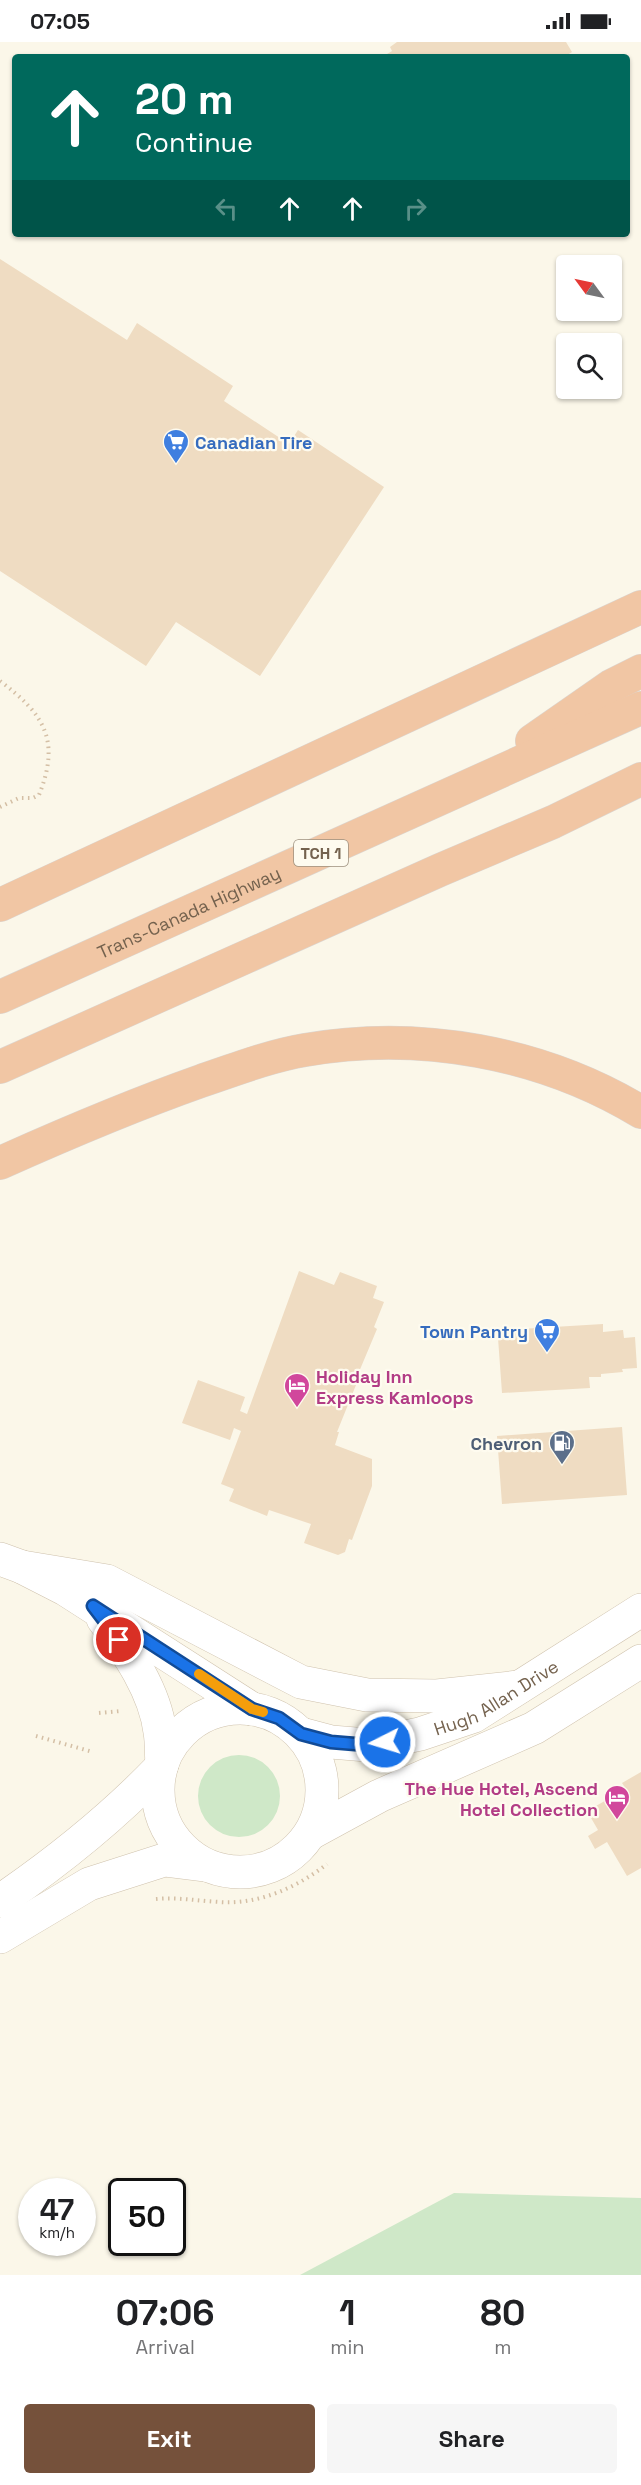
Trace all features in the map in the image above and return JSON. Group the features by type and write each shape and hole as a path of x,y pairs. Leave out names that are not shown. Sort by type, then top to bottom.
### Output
{"highway":[{"path":"0,905 641,606"},
{"path":"461,790 611,686 641,671"},
{"name":"Trans-Canada Highway","path":"0,997 641,708"},
{"path":"0,1067 440,870 553,822 641,779"},
{"path":"0,1163 126,1107 256,1061 303,1050 357,1042 477,1050 572,1077 615,1096 641,1112"}],"main road":[{"path":"0,1937 89,1884 164,1860 204,1865 226,1872 242,1872 274,1866 295,1852 311,1833 320,1808 322,1782 315,1757 301,1734 279,1718 252,1709 93,1606 11,1563"},
{"path":"11,1563 107,1581 301,1682 379,1695 437,1696 519,1687"},
{"path":"93,1606 135,1665 150,1698 160,1730 161,1767 158,1791 161,1814 170,1835 185,1852 204,1865"},
{"name":"Hugh Allan Drive","path":"301,1734 331,1742 367,1745 420,1734 474,1716 641,1610"},
{"path":"311,1833 379,1796 534,1728 641,1661"},
{"path":"0,1901 40,1874 132,1798 161,1767 170,1746 186,1728 206,1715 228,1708 252,1709"}],"path":[{"path":"0,681 43,722 48,758 39,795 33,798 19,798 0,807"},
{"path":"99,1713 121,1711"},
{"path":"36,1736 93,1752"}],"green space":[{"path":"239,1755 255,1758 268,1767 277,1780 280,1796 277,1812 268,1825 255,1834 239,1837 223,1834 210,1825 201,1812 198,1796 201,1780 210,1767 223,1758"},
{"path":"454,2193 641,2198 641,2275 300,2275"}],"building":[{"path":"397,42 566,42 572,52 569,54 387,54 392,51 390,47"},
{"name":"Canadian Tire","path":"0,259 127,340 137,323 233,386 224,401 289,444 298,430 384,487 260,676 176,622 146,666 0,571"},
{"name":"Holiday Inn Express Kamloops","path":"299,1271 334,1285 340,1272 377,1286 373,1298 384,1302 374,1327 377,1329 337,1432 339,1432 335,1445 372,1459 372,1486 352,1540 349,1539 345,1552 338,1555 304,1543 311,1524 269,1510 267,1516 229,1501 234,1489 221,1484 241,1431 234,1428 230,1440 182,1423 198,1380 245,1397 240,1411 247,1414"},
{"path":"603,1324 603,1332 623,1330 624,1338 635,1337 637,1368 601,1374 601,1377 589,1377 590,1388 502,1393 498,1338 504,1330"},
{"name":"Chevron","path":"622,1427 627,1495 502,1504 497,1436"},
{"name":"The Hue Hotel, Ascend Hotel Collection","path":"641,1772 641,1868 627,1876 607,1842 595,1849 588,1836 598,1830 587,1811 626,1789 622,1783"}],"slow traffic":[{"path":"199,1674 252,1709 263,1712"}],"place":[{"name":"Canadian Tire","path":"176,465"},
{"name":"Town Pantry","path":"547,1354"},
{"name":"Holiday Inn Express Kamloops","path":"297,1409"},
{"name":"Chevron","path":"562,1466"},
{"name":"The Hue Hotel, Ascend Hotel Collection","path":"617,1821"}],"route":[{"path":"119,1640 93,1606 252,1709 279,1718 301,1734 331,1742 367,1745 385,1742"}]}
